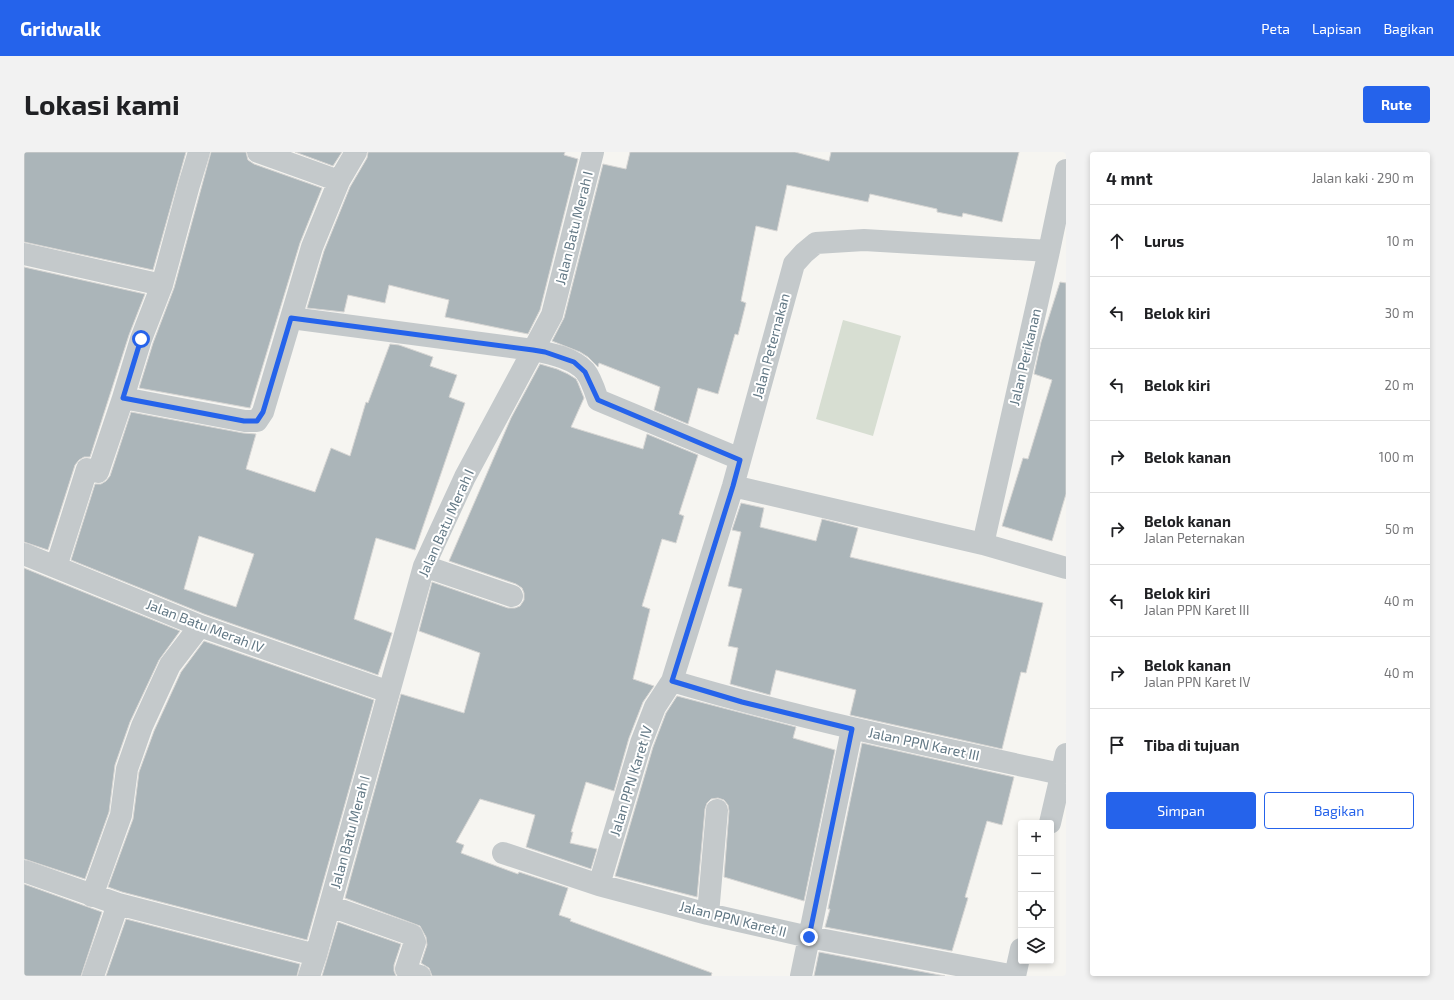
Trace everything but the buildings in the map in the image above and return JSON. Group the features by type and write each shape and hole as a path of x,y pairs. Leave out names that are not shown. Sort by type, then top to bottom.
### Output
{"street":[{"path":"56,567 87,469 98,472 141,339 162,285 199,152"},
{"path":"258,152 339,181"},
{"path":"123,398 244,421 257,421 263,412 312,247 339,181 356,152"},
{"name":"Jalan Batu Merah I","path":"309,976 330,906 424,566 465,477 552,315 593,152"},
{"name":"Jalan Perikanan","path":"983,544 1066,170"},
{"name":"Jalan Peternakan","path":"672,681 733,486 794,264 804,252 816,243 864,240 1049,251"},
{"path":"24,254 162,285"},
{"path":"291,318 533,350 574,362 585,372 598,400 740,460"},
{"path":"733,486 983,544 1066,568"},
{"name":"Jalan Batu Merah IV","path":"24,554 200,626 389,692"},
{"path":"424,566 512,596"},
{"path":"92,896 121,815 128,769 142,726 170,664 200,626"},
{"name":"Jalan PPN Karet III","path":"672,681 742,702 852,729 1063,764"},
{"name":"Jalan PPN Karet IV","path":"599,885 640,743 655,707 672,681"},
{"path":"801,976 852,729"},
{"path":"1051,820 1063,764"},
{"path":"708,914 717,810"},
{"name":"Jalan PPN Karet II","path":"503,853 599,885 708,914 809,937 1015,976"},
{"path":"24,871 118,904 316,955"},
{"path":"93,976 118,904"},
{"path":"330,906 412,935 415,942 406,969 410,973 420,976"},
{"path":"1015,976 1018,963"}],"shaded area":[{"path":"843,320 901,336 873,436 816,419"}],"route":[{"path":"141,339 123,398 244,421 257,421 263,412 291,318 545,352 574,362 585,372 598,400 740,460 672,681 742,702 852,729 809,937"}]}
